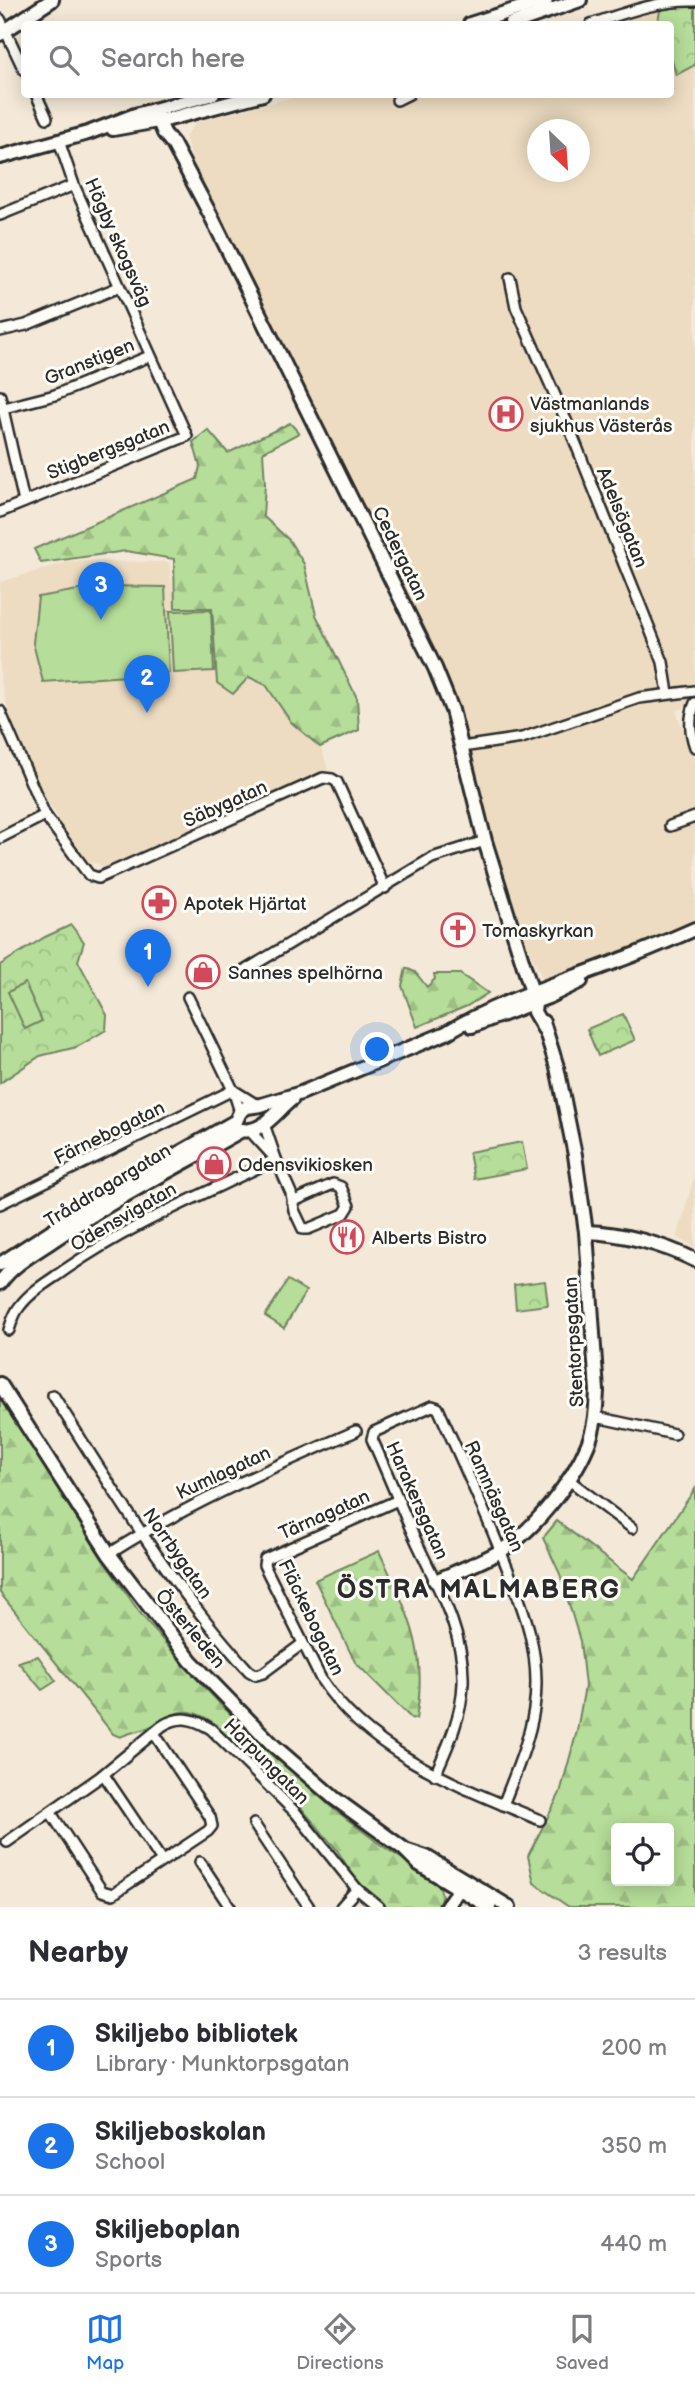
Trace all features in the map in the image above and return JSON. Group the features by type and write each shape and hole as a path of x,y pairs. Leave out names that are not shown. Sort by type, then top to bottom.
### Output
{"main road":[{"path":"2,28 52,0"},
{"path":"480,21 546,0"},
{"path":"520,21 580,0"},
{"path":"162,115 203,98"},
{"path":"0,157 88,132 244,98"},
{"name":"Cedergatan","path":"162,115 173,144 419,633 452,710 485,841 533,997"},
{"name":"Tråddragargatan","path":"0,1283 15,1267 72,1227 242,1124 247,1107 301,1093 446,1033 465,1021 533,997 695,929"},
{"name":"Stentorpsgatan","path":"435,1581 500,1551 531,1524 569,1480 589,1443 596,1417 597,1391 586,1232 570,1125 557,1067 544,1029 534,1012 533,997"},
{"name":"Tråddragargatan","path":"0,1264 119,1187 242,1124 265,1123 301,1093"},
{"path":"259,1105 267,1110 265,1123"},
{"path":"586,1232 601,1232 652,1244 695,1260"},
{"name":"Österleden","path":"0,1384 108,1554 191,1661 236,1709 334,1798 404,1849 419,1864 509,1907"},
{"path":"446,1907 462,1885"},
{"name":"Österleden","path":"462,1885 489,1907"}],"street":[{"path":"600,21 670,0 695,1"},
{"path":"2,28 21,64"},
{"path":"38,98 47,118"},
{"path":"397,100 401,98"},
{"name":"Högby skogsväg","path":"59,141 74,185 150,356"},
{"path":"0,215 74,185"},
{"name":"Adelsögatan","path":"510,278 516,307 569,427 663,662 671,694"},
{"path":"0,331 26,326 119,287"},
{"name":"Granstigen","path":"1,409 55,395 150,356"},
{"name":"Stigbergsgatan","path":"0,512 187,436 150,356"},
{"path":"0,396 24,502"},
{"path":"462,747 522,738 618,704 695,691"},
{"path":"671,694 694,705 691,737 695,747"},
{"path":"0,710 45,815 0,838"},
{"name":"Säbygatan","path":"45,815 89,875 98,878 323,778 332,779 337,782 385,888"},
{"path":"670,826 695,817"},
{"path":"244,971 432,858 485,841"},
{"path":"188,997 233,1090 242,1124 276,1159"},
{"path":"233,1090 259,1105"},
{"name":"Färnebogatan","path":"0,1204 233,1090"},
{"path":"265,1123 276,1159 291,1193 292,1202 303,1229 344,1214 349,1206 341,1187 333,1184 292,1202"},
{"name":"Odensvigatan","path":"9,1330 13,1317 34,1292 82,1258 153,1216 276,1159"},
{"name":"Norrbygatan","path":"53,1395 183,1594 249,1671 256,1675 263,1673 302,1644"},
{"name":"Ramnäsgatan","path":"372,1439 374,1432 434,1406 438,1408 524,1607 531,1634 535,1685 529,1732 503,1805"},
{"path":"596,1417 674,1434"},
{"name":"Kumlagatan","path":"108,1554 141,1533 225,1489 356,1431"},
{"name":"Harakersgatan","path":"372,1439 435,1581 459,1645 463,1683 456,1725 435,1775"},
{"path":"569,1480 632,1528"},
{"name":"Tärnagatan","path":"265,1559 398,1500"},
{"name":"Fläckebogatan","path":"265,1559 264,1564 302,1644 330,1693 355,1720 435,1775 540,1820"},
{"name":"Harpungatan","path":"7,1842 104,1774 171,1720 196,1720 211,1729 296,1813 357,1889 379,1907"},
{"path":"51,1813 91,1875 107,1893 113,1894 212,1826 210,1817 154,1733"},
{"path":"104,1774 162,1861"},
{"path":"254,1824 309,1907"},
{"path":"200,1862 230,1907"},
{"path":"341,1907 357,1889"}],"shaded area":[{"name":"Västmanlands sjukhus Västerås","path":"695,3 695,703 676,711 695,761 695,920 544,982 523,937 467,744 437,656 195,168 185,137 196,122 290,98 674,98 674,21 602,21 624,14"},
{"path":"71,561 169,562 175,608 212,608 216,676 251,675 312,720 328,769 110,866 101,867 88,862 58,819 19,750 0,680 0,582"},
{"path":"695,1172 695,1247 677,1238"}],"green space":[{"path":"695,5 695,65 676,75 674,21 658,21 661,7"},
{"path":"290,423 299,433 263,452 263,516 289,540 304,564 316,615 357,698 359,730 320,747 291,722 266,685 249,677 233,694 217,683 212,608 175,608 174,559 126,551 41,563 34,549 197,479 200,466 193,442 208,430 228,453"},
{"path":"101,586 165,587 169,673 43,682 33,643 38,597"},
{"path":"211,610 214,671 173,673 170,611"},
{"path":"71,925 84,942 78,961 107,1015 106,1030 77,1047 40,1056 0,1083 0,965 45,937"},
{"path":"406,968 415,972 427,987 435,979 434,974 460,974 488,993 467,1006 417,1027 402,986"},
{"path":"25,983 42,1021 25,1029 8,992"},
{"path":"623,1014 635,1040 598,1056 587,1029"},
{"path":"522,1142 527,1169 474,1179 469,1152"},
{"path":"288,1280 306,1291 284,1328 265,1316"},
{"path":"545,1281 548,1305 516,1309 514,1285"},
{"path":"0,1397 101,1557 140,1613 182,1663 225,1709 330,1806 428,1876 440,1888 442,1896 437,1907 385,1907 361,1888 337,1850 296,1802 211,1721 200,1715 182,1712 142,1730 120,1737 113,1734 0,1593"},
{"path":"695,1489 695,1907 569,1907 534,1883 528,1856 560,1793 577,1731 585,1686 580,1641 560,1574 543,1538 557,1521 633,1579"},
{"path":"379,1551 413,1632 420,1672 416,1719 411,1718 355,1662 315,1580"},
{"path":"38,1656 56,1681 42,1690 18,1662"}],"place":[{"name":"Västmanlands sjukhus Västerås","path":"506,414"},
{"name":"Skiljeboplan","path":"101,620"},
{"name":"Skiljeboskolan","path":"147,713"},
{"name":"Apotek Hjärtat","path":"159,903"},
{"name":"Tomaskyrkan","path":"458,930"},
{"name":"Sannes spelhörna","path":"203,972"},
{"name":"Skiljebo bibliotek","path":"148,987"},
{"name":"Odensvikiosken","path":"214,1164"},
{"name":"Alberts Bistro","path":"347,1237"}],"district":[{"name":"ÖSTRA MALMABERG","path":"479,1589"}]}
